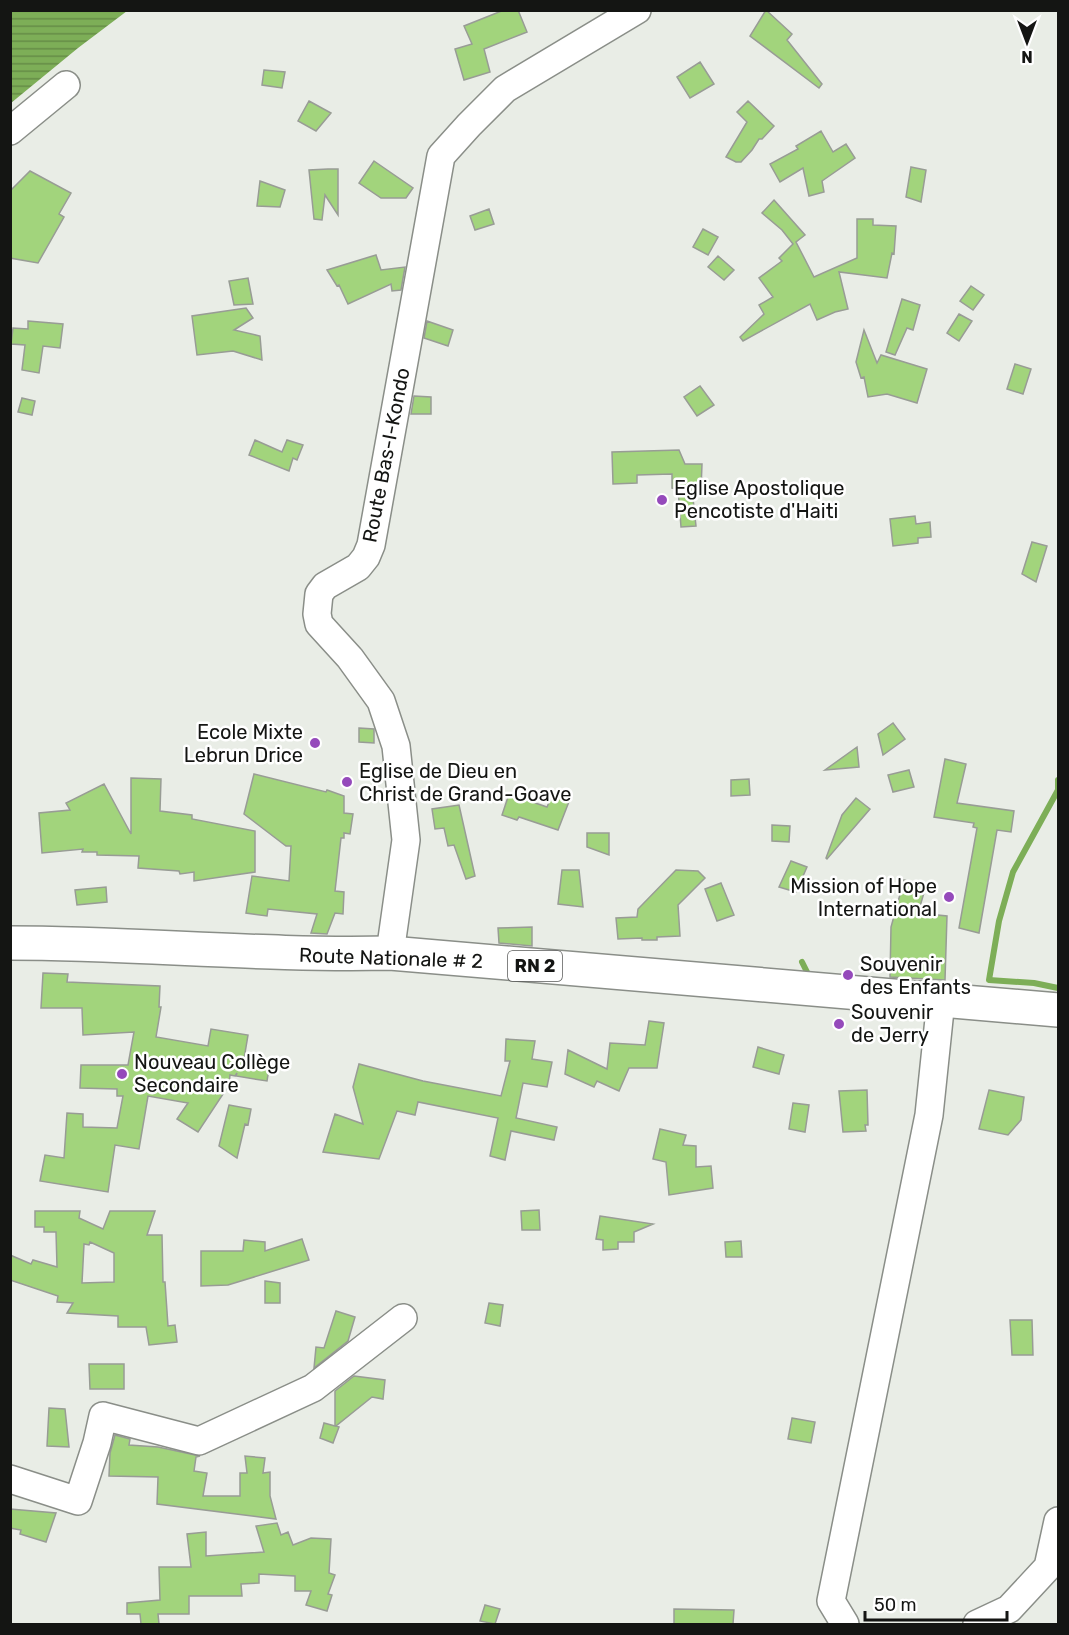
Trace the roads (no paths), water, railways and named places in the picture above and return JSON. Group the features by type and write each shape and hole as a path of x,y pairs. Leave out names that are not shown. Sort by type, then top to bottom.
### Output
{"main road":[{"name":"Route Nationale # 2","path":"10,944 65,944 322,955 390,954 1059,1010"}],"street":[{"name":"Route Bas-I-Kondo","path":"390,954 406,840 396,746 381,701 350,658 319,624 317,604 319,594 325,586 358,567 366,557 370,545 441,156 505,89 637,10"},
{"path":"10,131 66,85"},
{"path":"845,1624 831,1600 929,1115 941,1000"},
{"path":"10,1479 78,1501 97,1443 103,1416 199,1441 313,1388 403,1318"},
{"path":"977,1624 1010,1609 1048,1567 1059,1521"}],"waterway":[{"path":"1058,780 1058,790 1013,872 999,921 989,980 1034,983 1058,988"},
{"path":"802,962 809,976 813,977"}],"place":[{"name":"Eglise Apostolique Pencotiste d'Haiti","path":"662,500"},
{"name":"Ecole Mixte Lebrun Drice","path":"315,743"},
{"name":"Eglise de Dieu en Christ de Grand-Goave","path":"347,782"},
{"name":"Mission of Hope International","path":"949,897"},
{"name":"Souvenir des Enfants","path":"848,975"},
{"name":"Souvenir de Jerry","path":"839,1024"},
{"name":"Nouveau Collège Secondaire","path":"122,1074"}]}
